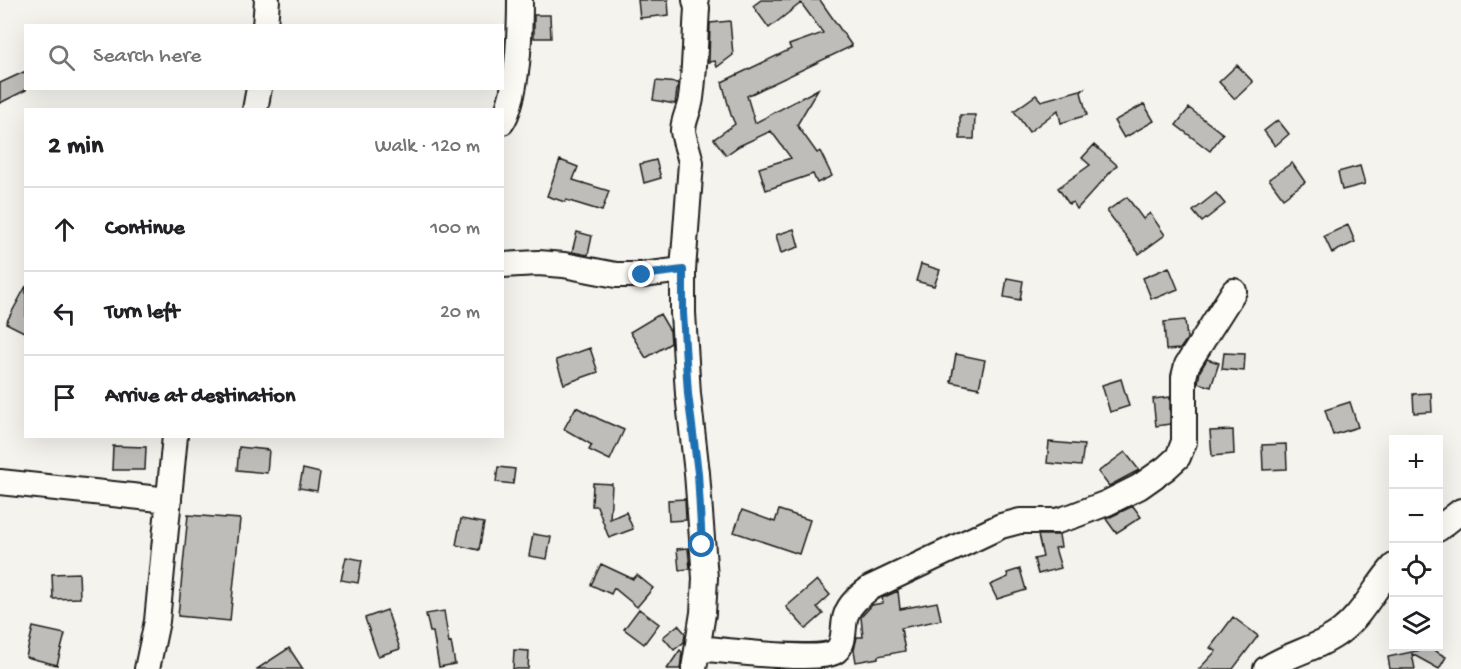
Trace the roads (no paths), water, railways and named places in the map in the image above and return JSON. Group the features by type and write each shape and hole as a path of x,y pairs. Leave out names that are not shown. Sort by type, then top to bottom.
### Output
{"street":[{"path":"265,24 267,0"},
{"path":"504,118 517,74 520,0"},
{"path":"695,0 697,8 692,90 683,127 691,163 683,270 683,313 705,578 703,613 696,659 826,656 836,651 842,643 846,614 855,600 870,588 1001,526 1020,521 1058,521 1107,503 1139,487 1178,457 1184,442 1184,377 1187,365 1234,291"},
{"path":"255,108 259,90"},
{"path":"504,265 538,263 616,274 642,275 683,270"},
{"path":"147,669 157,621 175,438"},
{"path":"0,482 169,500"},
{"path":"1443,525 1461,511"},
{"path":"1266,669 1274,663 1321,644 1341,632 1356,617 1389,573"}]}
